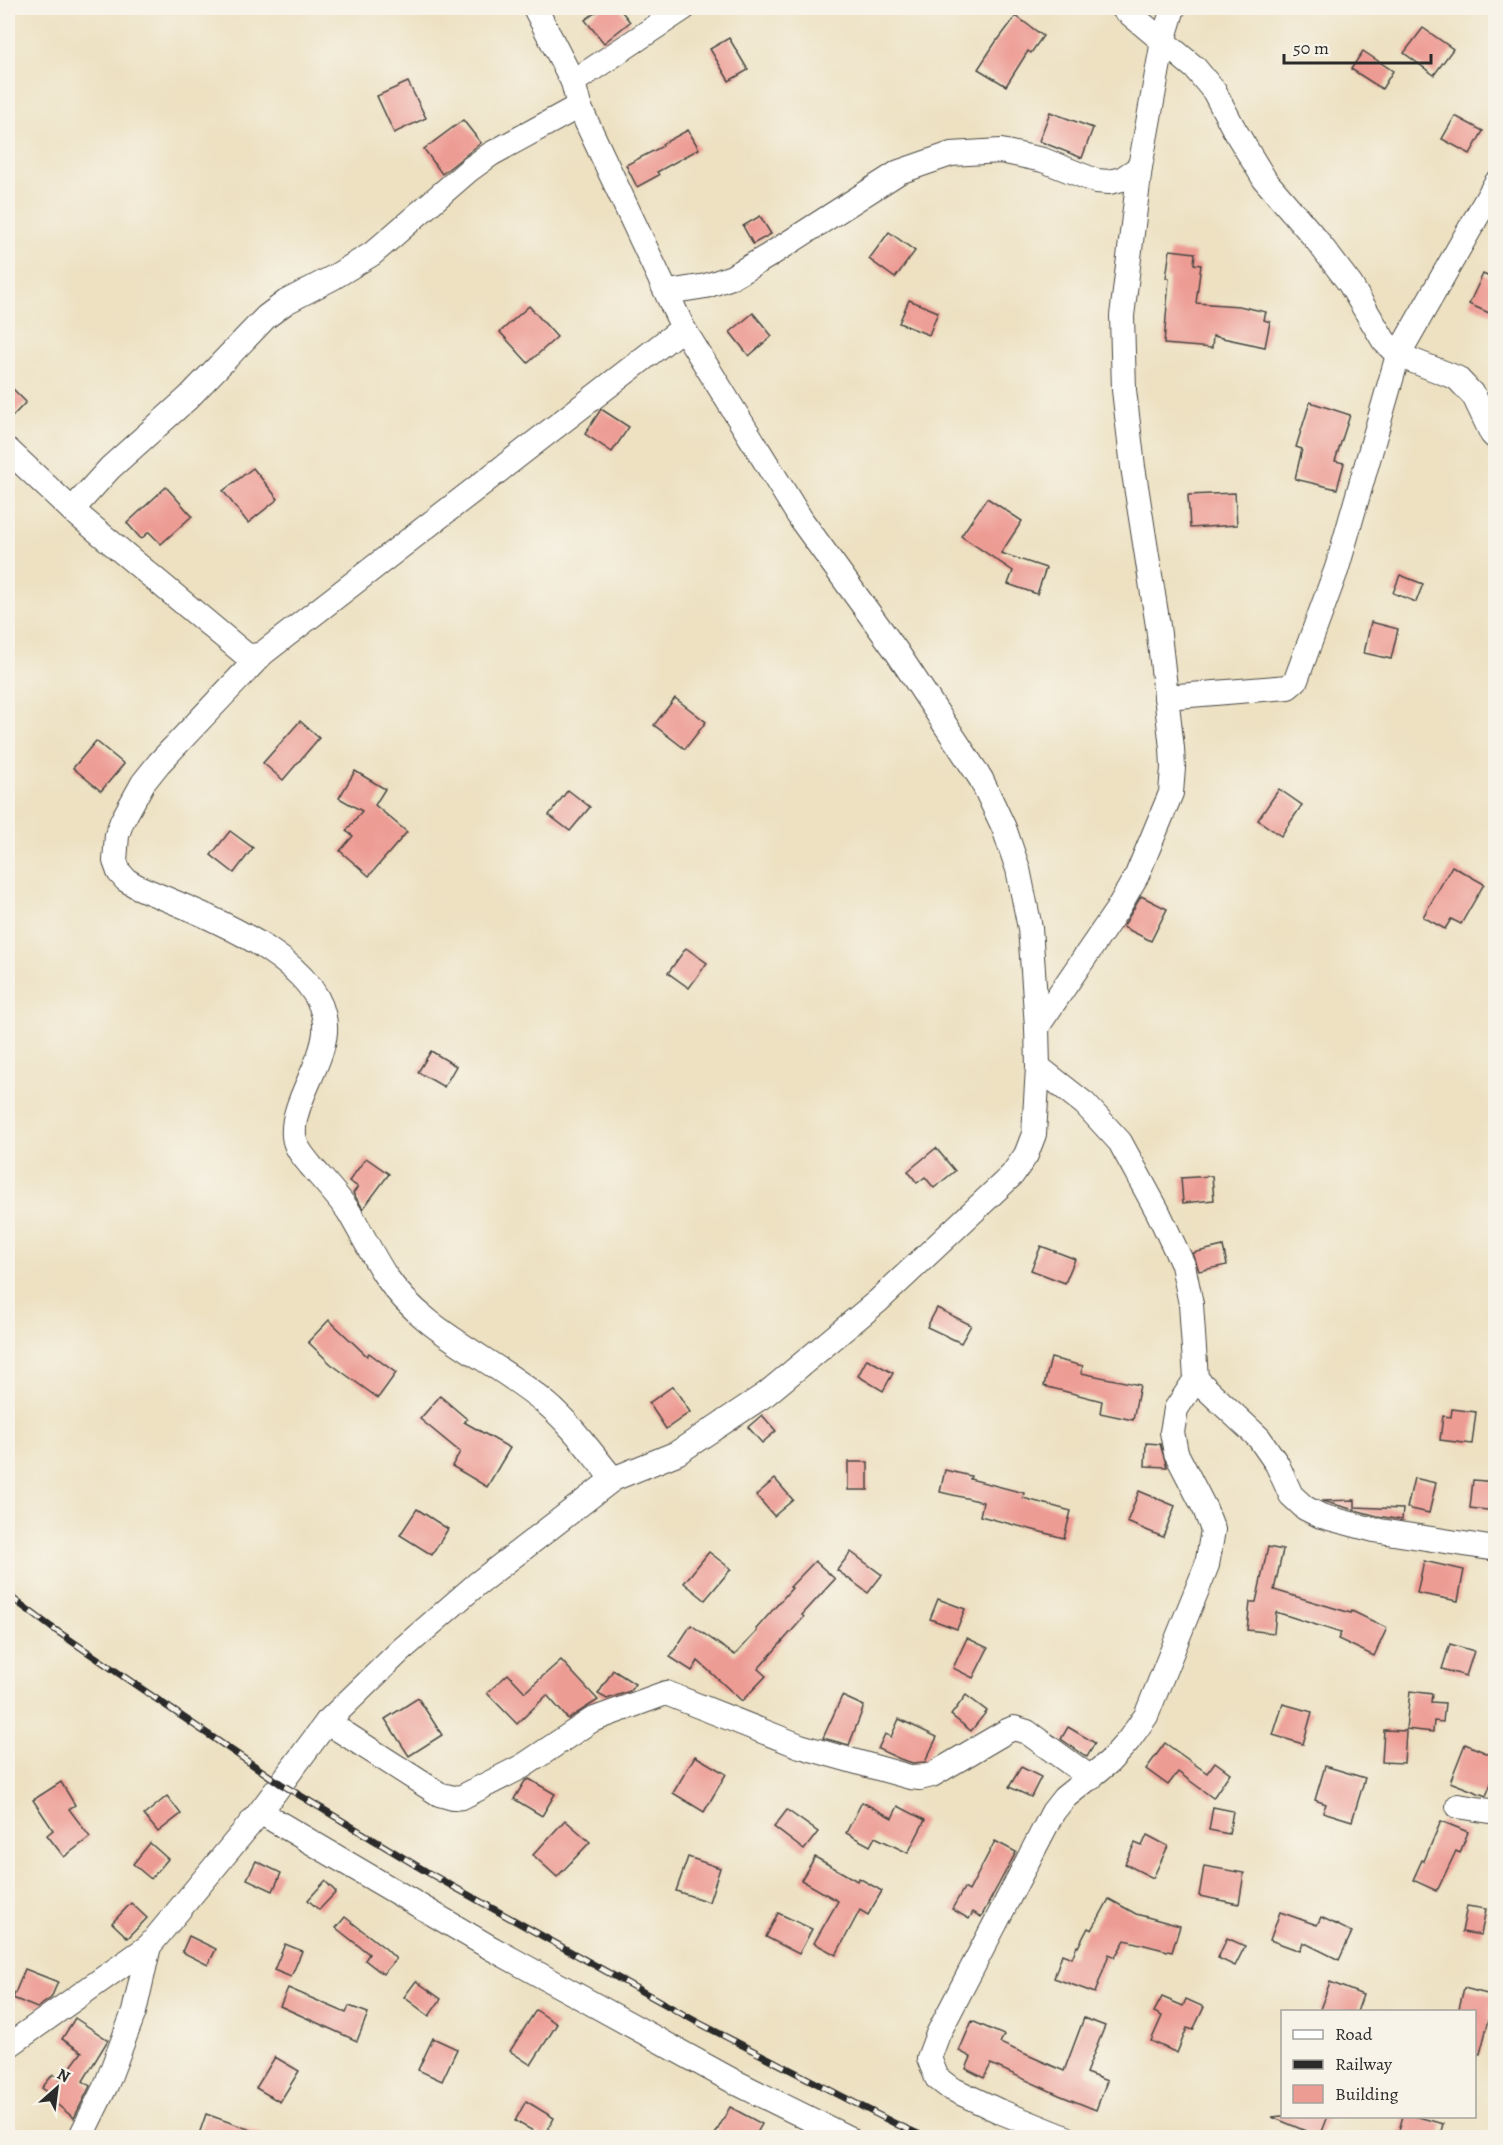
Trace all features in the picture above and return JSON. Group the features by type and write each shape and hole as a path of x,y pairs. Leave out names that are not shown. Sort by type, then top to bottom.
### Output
{"street":[{"path":"8,2046 149,1946 260,1812 327,1722 400,1651 477,1584 613,1479 677,1453 766,1394 878,1301 1012,1175 1026,1155 1034,1134 1038,1067 1030,928 1018,869 1004,828 981,779 897,652 802,521 683,328 579,106 573,82 535,8"},
{"path":"573,82 684,8"},
{"path":"1123,8 1195,68 1214,91 1265,180 1315,238 1350,284 1384,341 1398,355 1457,378 1474,396 1496,438"},
{"path":"1037,1027 1137,876 1171,793 1173,768 1166,697 1124,390 1122,316 1140,167 1163,41 1173,8"},
{"path":"72,510 110,468 188,398 266,317 286,302 372,254 460,177 491,154 579,106"},
{"path":"668,292 706,286 732,277 899,172 951,154 1000,151 1043,159 1096,181 1122,179 1140,167"},
{"path":"1166,697 1288,687 1296,680 1337,568 1398,355 1496,183"},
{"path":"613,1479 548,1405 449,1336 402,1299 385,1275 347,1210 298,1150 294,1136 295,1118 321,1052 325,1032 319,1000 305,980 278,955 237,931 126,880 119,872 115,861 117,835 143,783 262,654 683,328"},
{"path":"8,450 72,510 246,655 262,654"},
{"path":"1038,1067 1085,1104 1120,1142 1158,1212 1183,1265 1191,1304 1197,1379 1176,1409 1172,1432 1176,1453 1205,1509 1213,1530 1208,1565 1146,1716 1109,1762 1064,1798 1053,1812 938,2034 929,2058 937,2078 950,2088 1066,2138"},
{"path":"1197,1379 1259,1437 1277,1464 1291,1495 1305,1508 1321,1516 1374,1530 1496,1549"},
{"path":"327,1722 439,1794 453,1798 462,1797 523,1766 592,1720 666,1693 800,1746 920,1778 932,1775 1006,1731 1021,1729 1090,1778"},
{"path":"1458,1806 1496,1812"},
{"path":"260,1812 491,1948 734,2081 848,2138"},
{"path":"80,2138 107,2083 134,2012 149,1946"}],"building":[{"path":"602,8 619,8 630,22 604,43 585,20"},
{"path":"1016,16 1043,36 1031,53 1028,51 1006,86 978,69"},
{"path":"1423,28 1453,49 1434,75 1404,53"},
{"path":"729,38 748,70 729,81 710,49"},
{"path":"1363,51 1393,71 1382,89 1351,69"},
{"path":"408,82 426,118 394,133 377,96"},
{"path":"1050,112 1093,128 1082,158 1039,141"},
{"path":"1455,116 1483,131 1470,154 1442,139"},
{"path":"463,120 481,143 442,174 424,149"},
{"path":"688,130 699,149 657,172 659,175 637,187 626,165"},
{"path":"760,216 771,234 753,244 743,226"},
{"path":"889,232 915,251 895,278 869,259"},
{"path":"1170,250 1195,253 1194,264 1201,265 1196,303 1239,306 1266,312 1264,320 1270,322 1265,347 1213,336 1212,348 1164,344 1169,278 1166,278"},
{"path":"1483,274 1496,280 1496,316 1469,304"},
{"path":"909,300 938,312 929,335 899,323"},
{"path":"529,306 557,337 528,363 500,332"},
{"path":"753,313 772,336 749,356 730,332"},
{"path":"8,384 26,402 8,421"},
{"path":"1310,402 1350,415 1335,461 1344,463 1337,489 1295,479 1302,449 1296,447"},
{"path":"601,409 629,427 612,452 585,434"},
{"path":"253,468 278,499 248,523 223,491"},
{"path":"166,487 192,516 161,544 149,532 141,539 127,523"},
{"path":"1235,493 1237,525 1190,528 1188,495"},
{"path":"987,498 1022,521 1001,553 1046,568 1037,594 1008,584 1013,571 961,536"},
{"path":"1400,575 1423,584 1416,602 1393,593"},
{"path":"1371,622 1398,629 1391,659 1364,653"},
{"path":"675,698 706,722 685,749 654,725"},
{"path":"300,721 319,738 283,780 263,763"},
{"path":"96,741 124,764 101,791 73,768"},
{"path":"355,771 385,789 375,805 407,832 369,876 340,851 353,836 346,831 362,811 339,798"},
{"path":"1279,789 1302,805 1281,836 1258,820"},
{"path":"568,790 590,807 570,831 549,815"},
{"path":"230,831 253,848 234,873 211,855"},
{"path":"1452,866 1484,884 1461,924 1451,919 1445,929 1423,917"},
{"path":"1141,896 1167,909 1151,941 1123,927"},
{"path":"686,948 707,963 689,988 668,973"},
{"path":"431,1051 456,1066 444,1087 418,1072"},
{"path":"936,1148 955,1171 934,1188 925,1177 917,1183 908,1171"},
{"path":"366,1158 389,1174 363,1209 353,1193 358,1187 349,1181"},
{"path":"1212,1176 1214,1200 1183,1203 1181,1178"},
{"path":"1041,1246 1075,1259 1065,1283 1031,1270"},
{"path":"1223,1246 1227,1265 1199,1271 1193,1253"},
{"path":"937,1308 971,1325 961,1343 927,1327"},
{"path":"329,1320 367,1356 369,1353 396,1373 378,1398 331,1364 308,1342"},
{"path":"1051,1358 1083,1366 1081,1373 1140,1385 1133,1420 1100,1413 1102,1401 1044,1386"},
{"path":"867,1359 893,1373 883,1391 858,1376"},
{"path":"673,1386 690,1412 666,1429 649,1403"},
{"path":"440,1396 467,1419 464,1422 510,1448 487,1487 452,1466 460,1452 420,1419"},
{"path":"1452,1409 1476,1412 1472,1444 1440,1440 1443,1416 1451,1417"},
{"path":"762,1415 776,1431 762,1443 748,1427"},
{"path":"1146,1443 1160,1444 1167,1467 1145,1466"},
{"path":"848,1462 868,1462 868,1490 848,1490"},
{"path":"945,1470 1024,1493 1023,1498 1071,1511 1064,1538 980,1516 983,1502 940,1492"},
{"path":"1414,1478 1436,1483 1429,1513 1407,1508"},
{"path":"775,1479 793,1500 774,1516 756,1495"},
{"path":"1473,1480 1496,1482 1496,1511 1470,1508"},
{"path":"1139,1491 1175,1506 1163,1537 1127,1522"},
{"path":"1355,1500 1355,1507 1403,1509 1402,1520 1377,1516 1322,1501"},
{"path":"417,1509 448,1529 432,1555 400,1535"},
{"path":"1268,1547 1283,1550 1274,1590 1351,1613 1352,1611 1387,1628 1374,1656 1338,1639 1341,1633 1276,1612 1274,1633 1247,1630 1250,1602 1256,1602"},
{"path":"709,1552 731,1569 705,1600 684,1583"},
{"path":"851,1552 882,1575 868,1593 837,1570"},
{"path":"815,1561 835,1579 758,1669 766,1676 742,1701 698,1661 692,1671 670,1657 691,1625 735,1655 792,1588 790,1587"},
{"path":"1424,1561 1464,1570 1458,1601 1417,1593"},
{"path":"938,1599 965,1609 957,1629 930,1619"},
{"path":"967,1638 988,1648 973,1678 953,1668"},
{"path":"1450,1644 1474,1651 1466,1676 1442,1669"},
{"path":"561,1660 598,1700 568,1719 547,1695 517,1724 487,1693 508,1674 525,1692"},
{"path":"613,1670 635,1684 630,1691 607,1699 598,1694"},
{"path":"1410,1691 1432,1694 1431,1702 1445,1703 1443,1722 1434,1721 1433,1732 1406,1729"},
{"path":"966,1695 987,1711 971,1731 951,1715"},
{"path":"842,1696 864,1706 849,1745 823,1738"},
{"path":"418,1698 442,1735 409,1756 385,1719"},
{"path":"1283,1704 1312,1712 1303,1744 1273,1735"},
{"path":"899,1719 937,1737 925,1762 913,1763 878,1749 885,1734 891,1737"},
{"path":"1068,1727 1095,1743 1087,1757 1061,1739"},
{"path":"1384,1730 1406,1731 1404,1763 1382,1762"},
{"path":"1165,1743 1207,1773 1215,1762 1230,1773 1213,1798 1178,1772 1168,1785 1146,1769"},
{"path":"1465,1744 1496,1757 1496,1771 1486,1796 1450,1782"},
{"path":"695,1756 726,1774 704,1812 673,1793"},
{"path":"1325,1766 1365,1778 1352,1821 1323,1812 1326,1804 1315,1800"},
{"path":"1021,1767 1041,1777 1031,1797 1009,1787"},
{"path":"529,1779 555,1794 542,1816 514,1799 525,1781"},
{"path":"61,1782 75,1805 69,1809 90,1837 64,1857 47,1835 53,1830 33,1800"},
{"path":"167,1796 181,1814 158,1832 144,1815"},
{"path":"862,1802 892,1818 898,1806 925,1820 908,1853 875,1837 870,1846 846,1833"},
{"path":"1213,1807 1233,1811 1229,1834 1209,1830"},
{"path":"787,1810 818,1832 804,1850 774,1827"},
{"path":"565,1820 590,1842 557,1877 533,1855"},
{"path":"1441,1821 1468,1832 1460,1853 1456,1851 1437,1891 1413,1880"},
{"path":"1147,1835 1168,1846 1153,1878 1125,1864 1135,1843 1142,1846"},
{"path":"995,1841 1016,1852 981,1917 973,1912 969,1919 952,1909 964,1888 969,1891"},
{"path":"150,1843 168,1859 151,1879 133,1864"},
{"path":"688,1857 720,1868 709,1902 676,1891"},
{"path":"815,1857 857,1881 859,1878 882,1891 868,1915 860,1910 836,1955 814,1943 838,1901 801,1880"},
{"path":"256,1861 281,1873 273,1891 247,1879"},
{"path":"1204,1866 1244,1873 1239,1904 1199,1896"},
{"path":"325,1881 336,1892 319,1910 308,1900"},
{"path":"1109,1899 1136,1914 1180,1926 1172,1952 1125,1940 1115,1957 1109,1954 1095,1993 1054,1978 1062,1954 1072,1958 1088,1928 1092,1930"},
{"path":"131,1903 147,1918 128,1938 112,1923"},
{"path":"1467,1906 1486,1909 1481,1935 1462,1932"},
{"path":"1280,1912 1317,1925 1321,1917 1352,1932 1339,1960 1303,1942 1300,1951 1270,1940"},
{"path":"778,1913 812,1929 799,1954 766,1937"},
{"path":"345,1917 396,1959 383,1974 365,1960 369,1954 336,1928"},
{"path":"189,1936 216,1949 208,1965 182,1952"},
{"path":"1227,1938 1245,1946 1235,1966 1218,1958"},
{"path":"285,1944 302,1951 291,1977 274,1970"},
{"path":"25,1969 58,1982 51,1998 37,2008 13,1998"},
{"path":"416,1981 441,1999 429,2016 404,1997"},
{"path":"1330,1982 1363,1995 1358,2010 1320,2010"},
{"path":"288,1988 346,2013 349,2006 368,2013 357,2041 280,2006"},
{"path":"1464,1988 1495,1996 1480,2054 1476,2053 1476,2010 1458,2010"},
{"path":"1162,1997 1183,2006 1186,1999 1204,2007 1193,2030 1187,2028 1177,2053 1151,2041 1162,2016 1154,2012"},
{"path":"536,2010 557,2024 531,2065 510,2051"},
{"path":"75,2018 108,2040 83,2081 90,2086 74,2118 49,2098 52,2095 42,2088 53,2074 61,2080 82,2052 62,2039"},
{"path":"1084,2018 1105,2026 1086,2073 1107,2081 1096,2110 991,2064 984,2078 966,2069 971,2057 959,2051 972,2021 1004,2035 1000,2043 1064,2071"},
{"path":"433,2038 457,2049 442,2081 418,2070"},
{"path":"275,2057 299,2071 280,2102 256,2088"},
{"path":"526,2101 554,2118 544,2137 515,2121"},
{"path":"730,2107 762,2124 754,2138 713,2138"},
{"path":"206,2114 265,2135 265,2138 208,2138 199,2134"},
{"path":"1281,2116 1281,2118 1327,2118 1320,2137 1272,2117"},
{"path":"1402,2118 1422,2118 1443,2124 1439,2138 1411,2138 1398,2134"}],"railway":[{"path":"8,1595 51,1627 281,1784 427,1872 697,2022 927,2138"}]}
